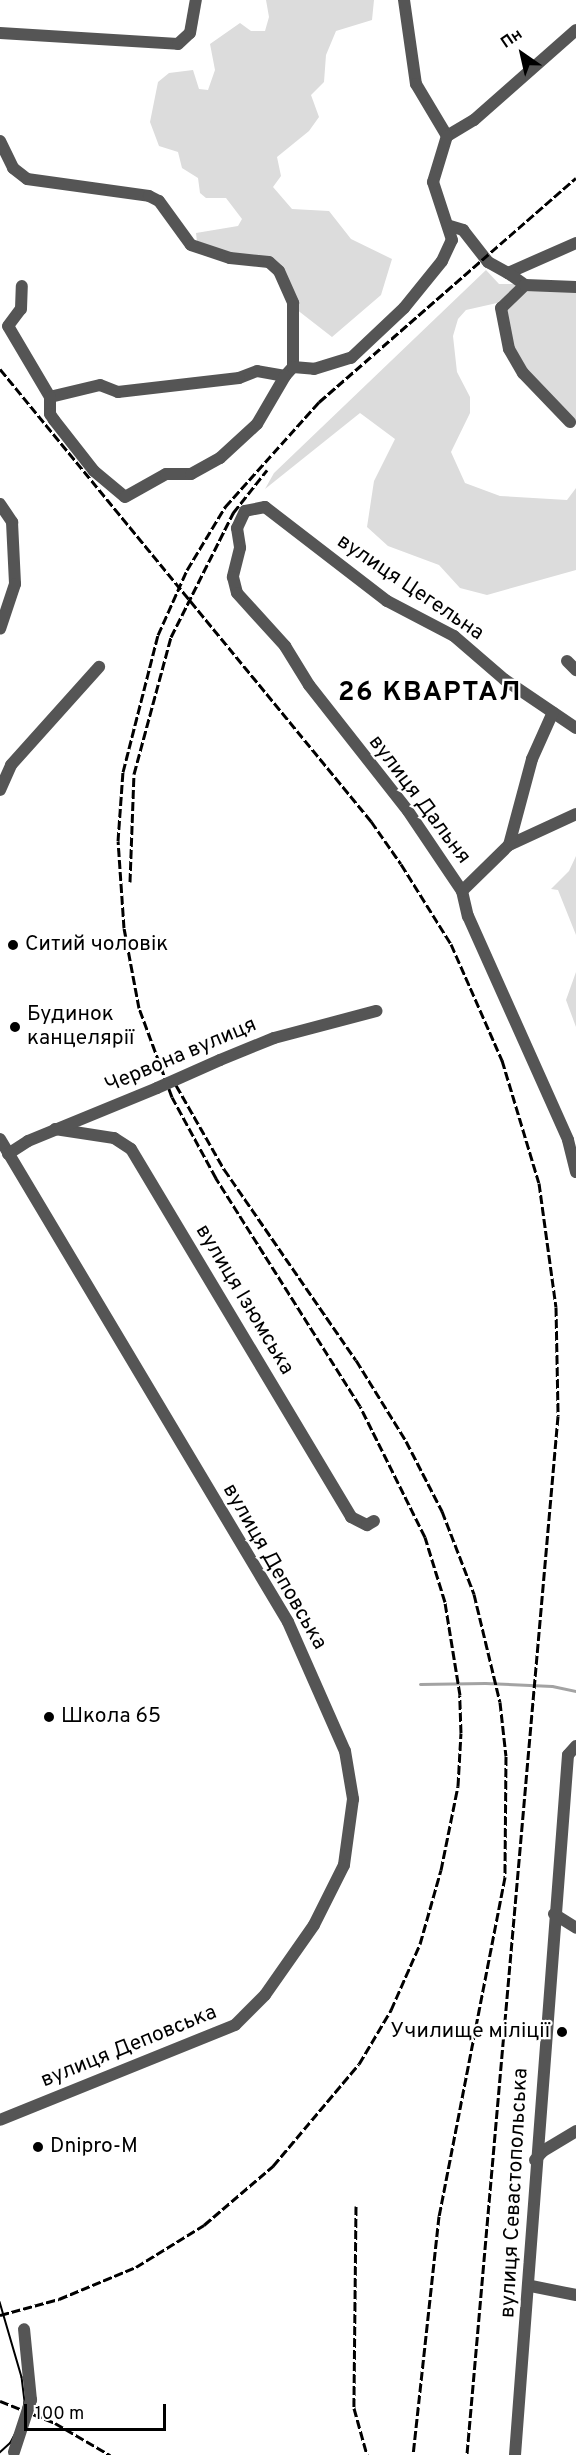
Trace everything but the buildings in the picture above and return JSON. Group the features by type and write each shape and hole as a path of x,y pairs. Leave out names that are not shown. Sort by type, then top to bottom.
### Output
{"street":[{"path":"0,33 178,44 190,33 196,0"},
{"path":"404,0 416,84 447,136"},
{"path":"50,397 100,385 118,392 239,378 257,371 289,372 314,369 351,358 404,308 436,270 452,240 450,226 434,182 447,136 474,120 576,30"},
{"path":"0,141 13,168 27,178 149,196 159,201 191,245 230,258 269,262 279,271 293,303 289,372 257,424 220,458 191,474 166,474 125,497 94,471 54,420 50,397 8,326 21,309 22,286"},
{"path":"450,226 463,230 488,262 525,285 576,287"},
{"path":"508,273 576,243"},
{"path":"525,285 501,308 509,349 523,373 570,422"},
{"path":"0,504 12,522 15,584 0,629"},
{"name":"вулиця Цегельна","path":"251,508 265,507 387,601 454,636 505,680 576,728"},
{"name":"вулиця Дальня","path":"251,508 245,511 237,528 240,548 233,576 237,592 285,646 309,685 408,811 462,891 468,916 568,1140 576,1172"},
{"path":"0,790 10,765 99,667"},
{"path":"509,845 532,759 553,712"},
{"path":"462,891 509,845 576,814"},
{"name":"Червона вулиця","path":"8,1154 55,1130 274,1038 376,1011"},
{"name":"вулиця Ізюмська","path":"55,1130 114,1138 131,1149 351,1517 367,1525 374,1521"},
{"name":"вулиця Деповська","path":"0,1139 288,1622 345,1751 353,1798 344,1865 314,1924 266,1995 234,2025 0,2120"},
{"name":"вулиця Севастопольська","path":"516,2455 531,2286 535,2160 554,1914 572,1750"},
{"path":"554,1914 576,1928"},
{"path":"535,2160 543,2151 576,2131"},
{"path":"531,2286 576,2295"},
{"path":"14,2452 31,2400 24,2329"}],"shaded area":[{"path":"266,0 374,0 372,20 336,31 326,55 324,82 311,95 319,117 309,131 277,157 281,176 273,187 292,209 329,211 351,239 392,259 381,295 332,337 296,309 281,269 197,242 196,233 238,226 242,219 226,198 206,198 200,193 198,178 182,168 178,152 159,146 150,122 158,82 169,73 193,70 199,89 208,90 215,70 210,44 240,23 251,31 265,31 269,17"},
{"path":"486,270 499,284 519,284 497,303 466,310 458,319 453,336 457,372 470,397 470,413 451,452 465,483 500,496 567,500 576,488 576,570 487,595 460,588 439,565 388,546 367,527 374,481 395,439 360,413 265,489 274,473"},
{"path":"530,287 576,292 576,425 527,372 512,347 504,309"},
{"path":"576,856 576,935 558,890 551,889 569,871"},
{"path":"576,972 576,1027 566,1000"}],"waterway":[{"path":"420,1684 485,1683 552,1686 576,1691"}],"tram line":[{"path":"0,2302 22,2377 25,2402 22,2422 11,2443 0,2453"}],"railway":[{"path":"0,2315 59,2299 136,2267 204,2225 273,2166 359,2064 391,2010 420,1944 441,1870 458,1786 461,1733 460,1695 445,1602 425,1537 360,1406 216,1178 172,1097 139,1008 124,928 118,841 123,772 158,635 187,570 225,507 319,402 576,178"},
{"path":"0,369 371,821 401,864 451,944 502,1060 539,1183 556,1307 558,1416 467,2455"},
{"path":"130,882 134,774 171,637 233,513 267,470"},
{"path":"176,1085 224,1169 356,1360 406,1441 442,1511 474,1594 500,1702 506,1756 505,1877 439,2216 413,2455"},
{"path":"356,2206 354,2408 367,2455"},
{"path":"0,2401 55,2423 110,2455"}],"place":[{"name":"Ситий чоловік","path":"13,945"},
{"name":"Будинок канцелярії","path":"15,1027"},
{"name":"Школа 65","path":"49,1717"},
{"name":"Училище міліції","path":"562,2032"},
{"name":"Dnipro-M","path":"38,2147"}],"district":[{"name":"26 КВАРТАЛ","path":"430,694"}]}
